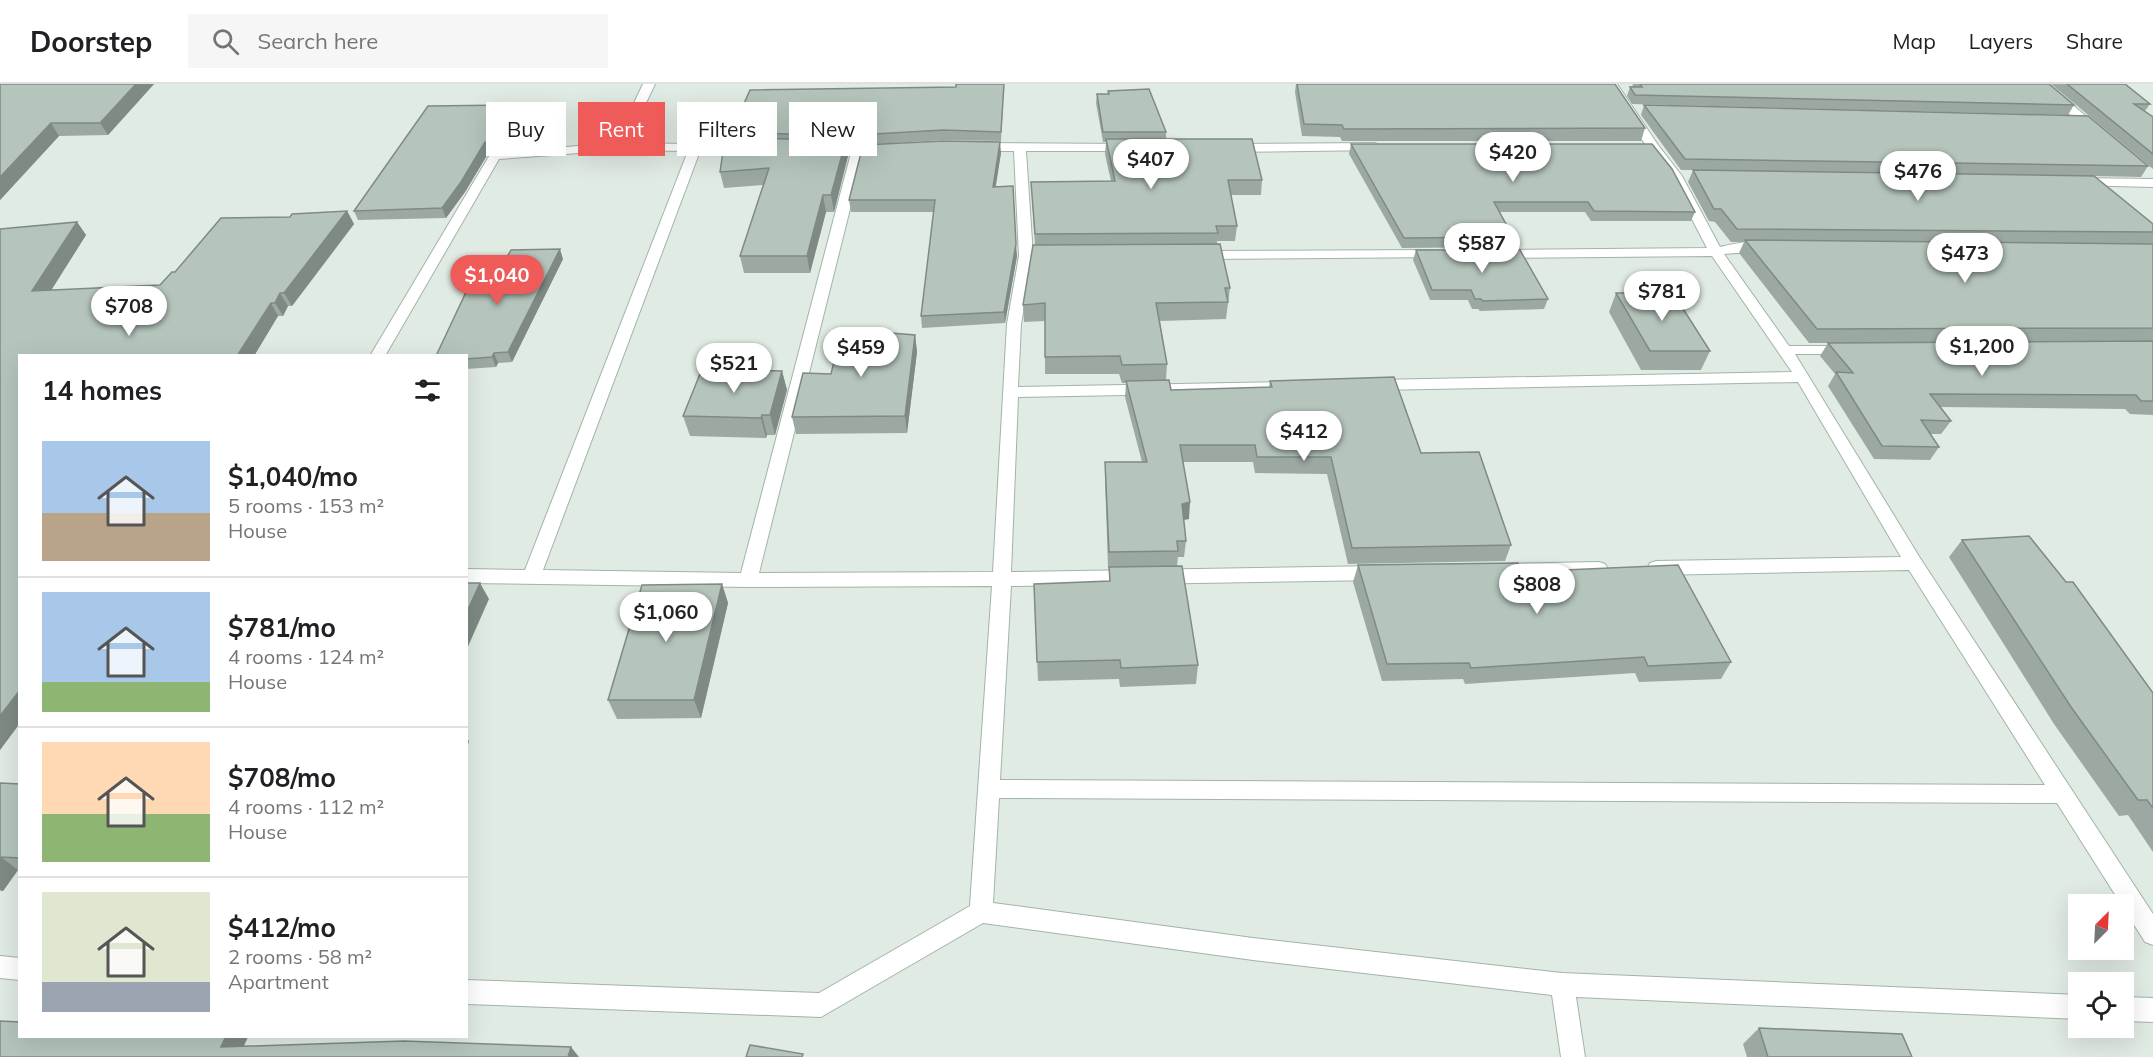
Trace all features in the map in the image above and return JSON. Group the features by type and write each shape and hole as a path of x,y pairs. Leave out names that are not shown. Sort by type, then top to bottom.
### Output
{"street":[{"path":"640,102 649,84"},
{"path":"1611,84 1635,109 1647,147 1682,176 1716,252 1803,378 1914,563 2153,934"},
{"path":"2041,84 2110,142"},
{"path":"2060,120 2084,121"},
{"path":"966,146 1139,148"},
{"path":"1211,148 1390,147"},
{"path":"877,150 901,148"},
{"path":"981,912 1002,579 1014,324 1032,256 1020,148"},
{"path":"378,354 495,156 578,149"},
{"path":"532,576 692,156"},
{"path":"748,580 857,156"},
{"path":"2070,182 2153,183"},
{"path":"1478,254 1716,252 1739,247 1773,247"},
{"path":"1181,255 1454,254"},
{"path":"1783,350 1866,350"},
{"path":"1353,386 1803,378"},
{"path":"1010,392 1294,387"},
{"path":"1638,568 1914,563"},
{"path":"1482,571 1614,569"},
{"path":"468,576 748,580 1398,573"},
{"path":"989,789 2062,794"},
{"path":"468,992 821,1005 981,912 1253,949 1562,984 2068,1007"},
{"path":"0,967 18,969"},
{"path":"1562,984 1573,1057"},
{"path":"2134,1009 2153,1010"}],"building":[{"path":"0,84 136,84 100,123 51,123 0,177"},
{"path":"956,84 1004,84 1001,132 943,130 877,134 877,102 789,102 789,134 777,134 777,102 745,102 750,90 956,87"},
{"path":"1297,84 1615,84 1645,128 1344,129 1342,125 1304,124"},
{"path":"1640,84 2049,84 2074,105 1635,95 1630,87 1642,87"},
{"path":"2067,84 2125,84 2150,104 2134,104 2153,117 2153,154"},
{"path":"1149,89 1166,132 1103,132 1097,94 1109,94 1108,91"},
{"path":"486,105 486,142 461,182 442,208 354,211 428,106"},
{"path":"1644,105 2088,116 2148,166 1685,159"},
{"path":"777,139 789,139 789,156 842,156 831,195 823,195 807,256 740,256 769,168 720,172 722,156 777,156"},
{"path":"1106,139 1252,139 1262,180 1228,180 1237,226 1216,226 1218,233 1035,234 1031,182 1115,181"},
{"path":"943,141 1000,142 993,187 1013,186 1016,244 1004,312 921,316 935,200 849,200 860,156 877,156 877,144"},
{"path":"1351,144 1652,144 1672,169 1695,212 1594,211 1588,202 1494,202 1513,237 1404,238"},
{"path":"1693,170 2094,176 2153,224 2153,232 1737,229 1721,209 1714,209"},
{"path":"347,211 284,293 280,293 275,303 271,303 238,354 18,354 18,693 0,716 0,229 77,222 32,291 160,285 172,272 175,272 221,218 290,217 292,214"},
{"path":"1745,240 2153,244 2153,328 1817,329"},
{"path":"1220,244 1230,288 1225,288 1228,302 1156,303 1167,364 1122,365 1120,356 1045,357 1045,303 1023,305 1033,245"},
{"path":"560,249 508,352 494,353 492,357 468,359 468,354 437,354 475,273 499,271 511,250"},
{"path":"1416,250 1520,250 1548,299 1483,301 1475,299 1471,290 1432,290"},
{"path":"1616,293 1673,293 1710,351 1650,351"},
{"path":"842,329 915,335 905,416 792,417 803,373 831,374"},
{"path":"2153,341 2153,401 2141,401 2136,395 1930,394 1951,421 1921,420 1939,447 1882,446 1836,372 1853,373 1828,343"},
{"path":"702,369 782,371 770,415 762,415 761,418 683,416"},
{"path":"1394,377 1421,453 1479,452 1511,545 1352,548 1331,457 1257,457 1255,445 1180,445 1190,502 1182,504 1186,541 1177,541 1178,551 1109,552 1105,462 1147,462 1126,381 1169,380 1171,390 1272,387 1270,381"},
{"path":"2029,536 2066,582 2073,582 2153,693 2153,808 2147,800 2138,800 2071,707 1962,540"},
{"path":"1518,563 1521,572 1678,565 1731,662 1648,666 1644,657 1471,668 1469,663 1387,664 1358,565"},
{"path":"1182,566 1198,665 1121,668 1120,660 1037,662 1034,584 1110,581 1109,567"},
{"path":"468,583 480,583 468,610"},
{"path":"722,584 694,700 608,700 642,585"},
{"path":"0,783 18,784 18,858 1,857 0,859"},
{"path":"0,1021 18,1022 18,1038 225,1038 221,1047 404,1041 571,1047 568,1057 0,1057"},
{"path":"1759,1028 1902,1034 1912,1057 1768,1057"},
{"path":"750,1045 803,1054 802,1057 746,1057"}]}
